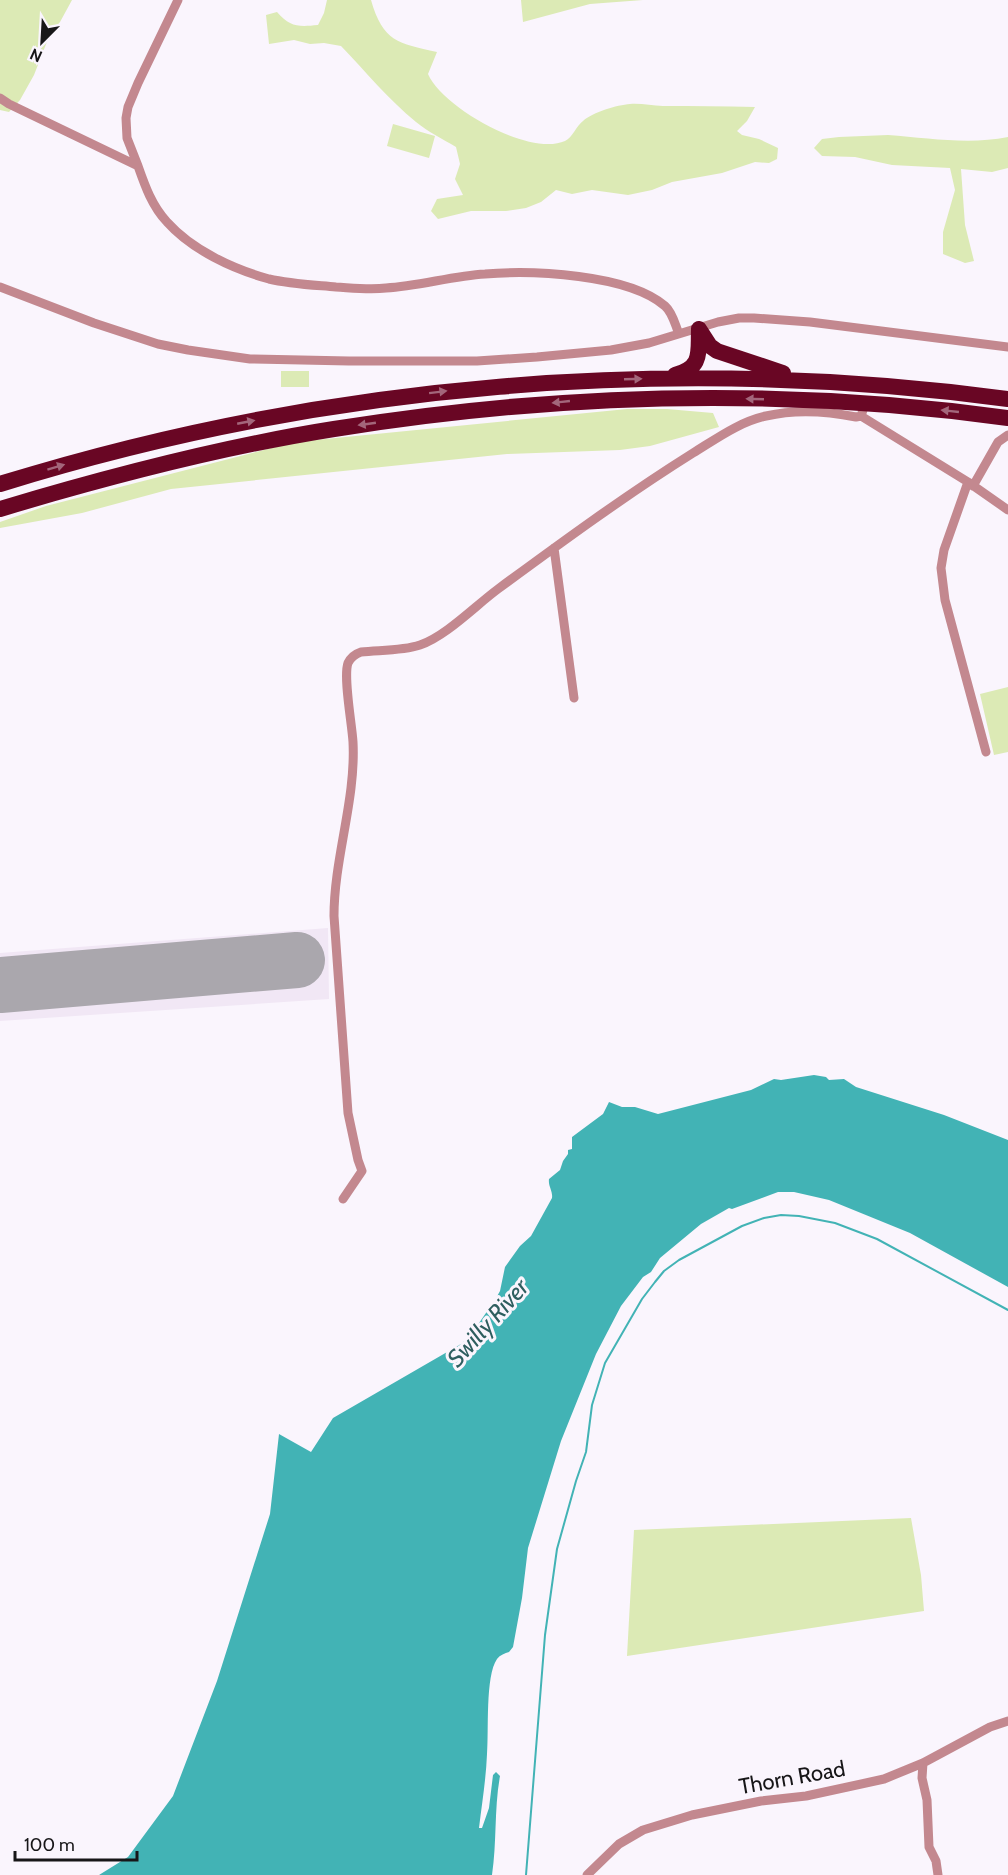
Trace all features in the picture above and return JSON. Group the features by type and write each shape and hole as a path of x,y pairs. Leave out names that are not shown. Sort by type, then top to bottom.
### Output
{"highway":[{"path":"666,378 684,373 693,367 698,353 699,329"},
{"path":"699,329 710,346 717,351 801,380"},
{"path":"0,484 67,464 182,435 324,408 461,389 666,378 801,380 956,392 1008,399"},
{"path":"0,509 84,484 206,454 332,429 468,411 571,401 641,398 746,399 863,410 1008,418"}],"street":[{"path":"178,0 128,108 127,138 154,205 183,237 209,254 252,274 290,282 370,289 495,273 548,274 601,280 633,289 657,300 667,308 679,334"},
{"path":"0,98 138,166"},
{"path":"0,287 94,323 158,344 250,359 477,361 610,350 649,343 728,320 754,318 810,322 1008,347"},
{"path":"343,1199 362,1170 348,1113 334,916 335,886 353,758 352,722 346,679 347,666 353,655 414,647 433,639 554,548 673,466 747,422 764,416 793,411 856,417 863,410 1008,510"},
{"path":"986,752 945,600 941,568 944,550 970,484 998,442 1008,435"},
{"path":"554,548 574,698"},
{"name":"Thorn Road","path":"587,1875 619,1844 644,1830 692,1815 761,1801 806,1796 897,1775 1008,1720"},
{"path":"923,1763 922,1778 927,1800 929,1847 936,1861 938,1875"}],"shaded area":[{"path":"328,928 329,999 0,1021 0,953"}],"green space":[{"path":"0,0 72,0 60,22 50,34 34,75 20,100 9,112 0,110"},
{"path":"327,0 371,0 381,25 387,33 402,43 437,52 428,74 436,87 450,101 488,126 510,136 530,142 549,144 565,141 587,118 605,110 630,104 755,107 747,121 737,131 778,148 777,159 769,163 755,162 722,173 672,182 652,190 628,195 592,190 572,194 556,190 541,202 526,208 506,211 471,211 438,219 431,211 437,199 463,195 455,179 460,164 456,147 416,122 341,46 324,43 310,44 294,40 269,44 266,15 277,12 286,21 295,25 318,25"},
{"path":"521,0 643,0 590,4 523,22"},
{"path":"393,124 435,136 429,158 387,146"},
{"path":"888,135 963,141 1008,137 1008,168 992,172 961,169 965,225 974,261 965,263 943,254 943,232 955,190 950,168 892,165 855,157 822,156 814,148 822,139"},
{"path":"281,371 309,371 309,387 281,387"},
{"path":"627,409 667,409 713,413 719,427 650,446 620,450 507,454 171,489 82,513 0,528 0,522 46,506 295,442"},
{"path":"1008,687 1008,752 994,755 980,694"},
{"path":"911,1518 921,1575 924,1611 627,1656 634,1530"}],"water":[{"name":"Swilly River","path":"814,1075 826,1077 829,1080 844,1079 856,1087 944,1115 1008,1140 1008,1287 910,1233 829,1200 794,1192 778,1192 732,1209 729,1208 701,1224 660,1258 651,1272 643,1277 621,1306 596,1354 561,1441 528,1548 513,1647 498,1658 493,1667 489,1691 485,1782 479,1828 482,1828 489,1808 493,1775 496,1772 500,1776 492,1875 99,1875 128,1857 173,1796 217,1681 270,1514 279,1434 311,1452 333,1418 461,1344 472,1333 500,1291 505,1267 520,1246 531,1236 552,1198 549,1179 560,1170 568,1150 572,1149 572,1137 603,1114 609,1102 658,1114 751,1090 774,1079"}],"waterway":[{"path":"526,1875 545,1635 557,1549 586,1452 592,1405 605,1363 642,1299 664,1271 679,1260 742,1226 781,1215 799,1216 835,1223 877,1239 1008,1310"}],"runway":[{"path":"0,985 297,960"}]}
